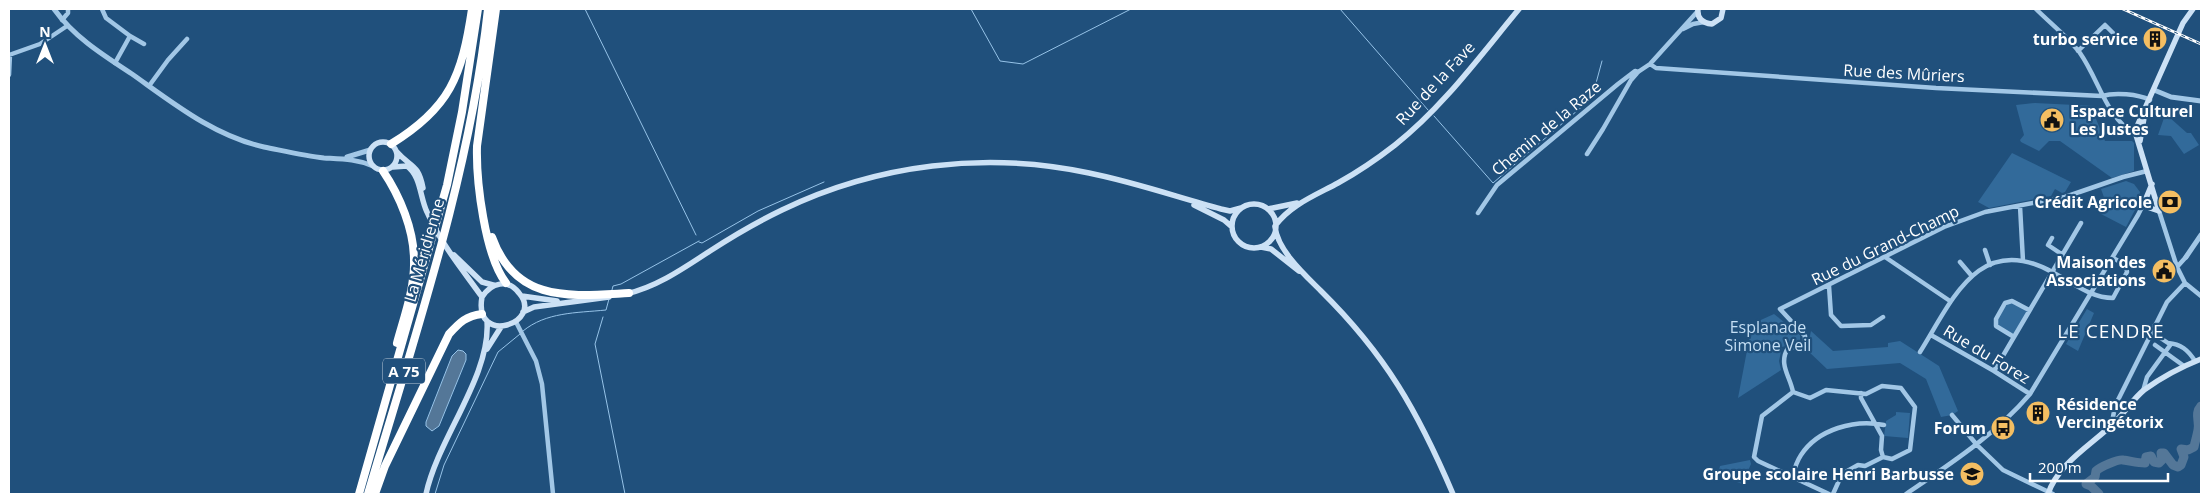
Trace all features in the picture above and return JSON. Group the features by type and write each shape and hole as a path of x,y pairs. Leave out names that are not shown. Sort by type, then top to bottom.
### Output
{"highway":[{"path":"391,144 428,119 445,98 461,63 472,9"},
{"name":"La Méridienne","path":"359,494 440,211 462,112 478,9"},
{"name":"La Méridienne","path":"368,494 448,217 476,89 488,9"},
{"path":"496,9 477,146 478,186 496,264 499,274 506,284"},
{"path":"383,171 390,182 408,225 414,262 412,280 397,344 393,375"},
{"path":"478,186 487,222 500,254 509,267 521,278 537,288 555,294 629,293"},
{"path":"375,494 385,466 449,334 461,321 470,316 482,314"}],"main road":[{"name":"Rue de la Fave","path":"1276,226 1282,217 1293,208 1337,184 1378,158 1417,126 1448,94 1519,9"},
{"path":"1697,10 1699,18 1704,22 1712,24 1719,21 1723,14 1722,9"},
{"path":"2160,211 2136,135 2138,124 2175,41 2193,9"},
{"path":"2140,146 2149,102"},
{"path":"482,298 456,265 429,218 418,184 410,169 402,166 383,171 373,166 368,157 370,150 378,143 386,142 391,144 396,152 415,167 419,173 431,216 457,259 482,282 493,285 506,284 516,288 522,296 523,312"},
{"path":"393,167 397,160 396,152"},
{"path":"493,285 486,290 482,298 480,306 482,314 487,321 501,327 511,325 516,322 523,312 534,307 629,293 668,278 734,236 782,210 838,187 897,172 962,163 1026,164 1090,173 1230,211 1255,204 1272,214 1276,226 1276,235 1286,252 1354,326 1385,365 1414,410 1429,438 1453,494"},
{"name":"Rue de la Fave","path":"1268,210 1292,205 1337,184"},
{"path":"2152,184 2144,203 2160,211"},
{"path":"1168,195 1216,215 1232,227"},
{"path":"2147,196 2156,199"},
{"path":"2151,208 2156,199"},
{"path":"1241,208 1232,220 1236,240 1248,247 1271,249 1310,280"},
{"path":"1261,247 1271,239 1276,226"},
{"path":"522,296 567,302"},
{"path":"486,351 487,321"},
{"path":"426,494 433,468 477,375 486,351 501,327"},
{"path":"2050,494 2061,470 2116,421 2142,392 2184,366 2201,359"}],"street":[{"path":"54,9 67,26 115,63 188,114 238,139 264,147 324,158 353,156 370,150"},
{"path":"62,20 68,13 68,9"},
{"path":"102,9 106,18 144,44"},
{"path":"2036,9 2078,51 2099,86 2102,96 2120,122 2136,135"},
{"name":"Chemin de la Raze","path":"1478,213 1497,185 1618,84 1635,71 1638,72 1650,64 1697,10"},
{"path":"1680,31 1693,24 1704,22"},
{"path":"2078,51 2105,25 2115,35"},
{"path":"9,75 9,55 40,44 67,26"},
{"path":"115,63 130,36"},
{"path":"149,86 168,60 187,39"},
{"name":"Rue des Mûriers","path":"1650,64 1656,68 1936,88 2140,96 2149,102"},
{"path":"1587,154 1621,95 1638,72"},
{"path":"2154,90 2171,98 2201,101"},
{"path":"336,158 363,162 373,166"},
{"name":"Rue du Grand-Champ","path":"1793,392 1783,359 1788,348 1804,345 1805,336 1780,309 1944,227 1985,212 2065,197 2123,176 2147,171"},
{"path":"1906,494 1977,445 2012,415 2030,394 2113,258 2144,203"},
{"path":"2020,206 2023,261"},
{"path":"2138,215 2151,208"},
{"path":"2160,211 2177,267 2185,283 2201,296"},
{"path":"1994,370 2081,223"},
{"path":"2177,267 2201,235"},
{"path":"2052,238 2048,245 2064,254"},
{"path":"1985,250 1990,265"},
{"path":"1885,257 1950,301"},
{"path":"1920,352 1950,301 1971,275 1990,265 2006,261 2023,261 2041,266 2091,294 2111,298 2115,297 2127,272 2126,265 2113,258"},
{"path":"1960,262 1971,275"},
{"path":"2116,421 2113,417 2114,406 2155,324 2167,302 2185,283"},
{"path":"1829,286 1830,315 1841,326 1871,325 1883,318"},
{"path":"2014,337 1996,326 1996,319 2005,303 2012,301 2029,310"},
{"path":"516,322 536,361 542,384 553,494"},
{"path":"2155,324 2159,337 2188,351 2195,361"},
{"name":"Rue du Forez","path":"1931,335 1994,370 2030,394"},
{"path":"2142,392 2147,377 2171,344"},
{"path":"2155,345 2184,366"},
{"path":"1829,494 1758,461 1754,457 1762,416 1793,392 1810,398 1826,390 1866,394 1882,386 1901,388 1915,406 1911,448 1892,459 1883,457 1865,466 1858,465 1842,474 1833,494"},
{"path":"1861,393 1861,398 1882,436 1881,450 1883,457"},
{"path":"1952,416 1977,445 2003,470 2050,494"},
{"path":"1792,477 1800,456 1812,442 1837,427 1874,423 1884,425"}],"green space":[{"path":"2035,103 2095,106 2094,114 2105,141 2132,141 2134,143 2134,171 2112,178 2060,141 2049,141 2039,151 2021,142 2020,140 2024,135 2016,105"},
{"path":"2169,117 2187,133 2191,133 2199,145 2184,154 2171,136 2158,135 2164,118"},
{"path":"2012,153 2071,182 2065,192 2062,193 2055,189 2051,196 1989,208 1978,202"},
{"path":"2126,181 2134,184 2140,192 2136,208 2126,227 2101,214 2106,203 2101,189"},
{"path":"2012,301 2029,310 2014,337 1996,326 1996,319 2005,303"},
{"path":"2087,309 2094,313 2078,351 2066,344"},
{"name":"Esplanade Simone Veil","path":"1774,314 1800,335 1800,342 1782,347 1779,361 1781,370 1738,398 1752,324"},
{"path":"1811,331 1833,351 1888,347 1888,343 1900,341 1939,366 1958,411 1952,415 1941,417 1926,379 1900,363 1827,369 1807,350"},
{"path":"1896,412 1910,413 1908,438 1884,436 1886,421 1896,415"},
{"path":"1750,460 1751,464 1742,484 1718,474 1720,466"}],"shaded area":[{"path":"458,350 466,354 466,360 439,426 432,431 426,426 426,422 452,356"}],"waterway":[{"path":"585,9 696,235"},
{"path":"971,9 1000,61 1023,64 1131,9"},
{"path":"1340,9 1428,110"},
{"path":"1434,116 1493,183 1592,98 1602,61"},
{"path":"699,242 702,243 758,211 824,182"},
{"path":"612,290 613,286 621,284 699,241"},
{"path":"523,331 541,320 562,314 606,310 609,299"},
{"path":"603,317 595,344 625,494"},
{"path":"435,494 444,465 498,352 520,334"},
{"path":"2099,494 2086,484 2095,477 2096,471 2113,462 2123,460 2145,463 2146,457 2151,456 2154,462 2159,463 2162,460 2161,453 2164,453 2173,465 2178,467 2181,465 2184,457 2181,449 2188,450 2194,447 2198,427 2198,412 2201,406"}],"railway":[{"path":"2123,9 2201,44"}],"place":[{"name":"turbo service","path":"2155,39"},
{"name":"Espace Culturel Les Justes","path":"2052,120"},
{"name":"Crédit Agricole","path":"2170,202"},
{"name":"Maison des Associations","path":"2164,271"},
{"name":"Résidence Vercingétorix","path":"2038,413"},
{"name":"Forum","path":"2003,428"},
{"name":"Groupe scolaire Henri Barbusse","path":"1972,474"}],"district":[{"name":"LE CENDRE","path":"2111,331"}]}
